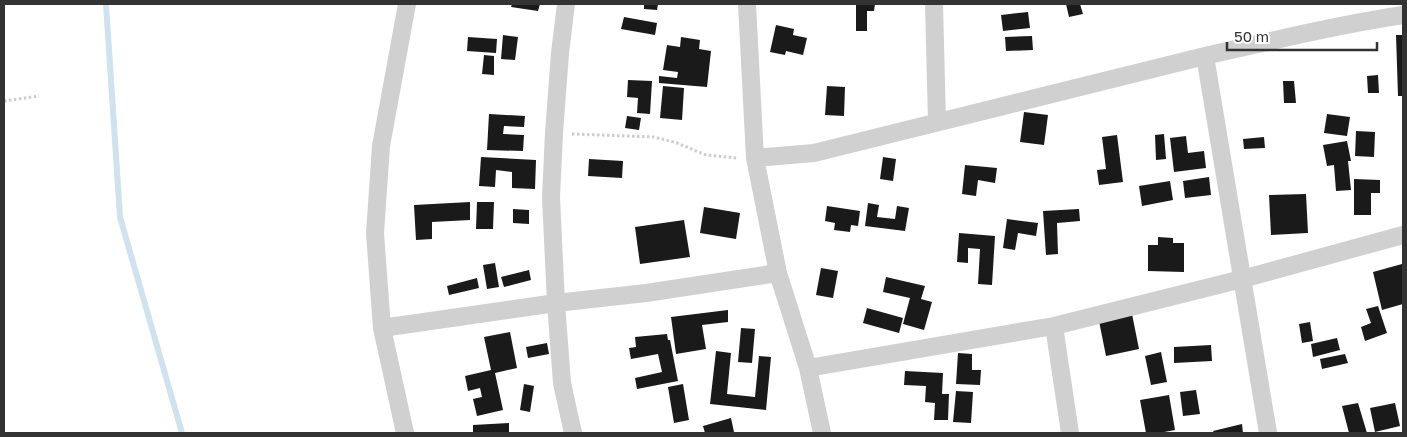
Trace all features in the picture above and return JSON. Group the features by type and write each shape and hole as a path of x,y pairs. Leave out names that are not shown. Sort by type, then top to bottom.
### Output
{"street":[{"path":"405,433 382,328 375,233 381,156 407,4"},
{"path":"566,4 560,53 551,197 562,383 573,433"},
{"path":"747,4 755,158 778,273 808,368 822,433"},
{"path":"934,4 937,122"},
{"path":"755,158 814,153 1205,56 1279,39 1403,15"},
{"path":"1205,56 1268,433"},
{"path":"808,368 1054,326 1242,279 1403,235"},
{"path":"382,328 556,303 646,293 778,273"},
{"path":"1054,326 1070,433"}],"path":[{"path":"4,101 39,96"},
{"path":"554,133 654,137 677,143 706,156 755,158"}],"building":[{"path":"512,4 540,4 538,11 511,7"},
{"path":"644,4 658,4 657,10 644,9"},
{"path":"856,4 875,4 874,11 867,11 867,31 856,31"},
{"path":"1066,4 1080,4 1083,14 1069,17"},
{"path":"1028,12 1030,28 1003,31 1001,15"},
{"path":"624,17 657,23 655,35 621,29"},
{"path":"776,25 794,29 793,35 807,38 803,55 786,51 785,55 770,52"},
{"path":"503,35 518,37 515,60 501,59"},
{"path":"1396,35 1403,35 1403,96 1398,96"},
{"path":"1032,36 1033,50 1006,51 1005,37"},
{"path":"468,37 497,39 496,53 467,51"},
{"path":"681,37 700,40 699,49 711,51 707,87 659,83 659,76 677,78 678,72 663,70 667,45 680,47"},
{"path":"484,55 494,56 494,75 482,74"},
{"path":"1378,75 1379,93 1368,93 1367,76"},
{"path":"628,80 652,81 650,114 637,113 638,98 627,97"},
{"path":"1283,81 1294,81 1296,103 1284,103"},
{"path":"663,86 684,88 682,120 660,118"},
{"path":"827,86 845,87 844,116 825,115"},
{"path":"1024,112 1048,115 1044,145 1020,142"},
{"path":"489,114 525,116 524,127 504,126 503,134 524,135 523,151 487,150"},
{"path":"1327,114 1350,117 1347,136 1324,133"},
{"path":"627,116 641,118 639,130 625,128"},
{"path":"1356,131 1375,132 1374,157 1355,156"},
{"path":"1164,134 1166,159 1156,160 1155,135"},
{"path":"1117,135 1123,182 1099,185 1097,170 1106,169 1102,137"},
{"path":"1186,136 1188,153 1204,151 1206,168 1174,172 1170,138"},
{"path":"1264,137 1265,148 1244,149 1243,139"},
{"path":"1347,141 1351,161 1348,161 1351,190 1336,191 1334,165 1327,166 1323,145"},
{"path":"481,157 536,160 535,189 512,188 512,172 496,170 495,187 479,186"},
{"path":"883,157 896,159 893,181 880,179"},
{"path":"589,159 623,161 622,178 588,176"},
{"path":"965,165 997,168 995,183 978,180 976,196 962,194"},
{"path":"1209,177 1211,195 1185,198 1183,181"},
{"path":"1354,179 1380,180 1380,193 1371,193 1371,215 1354,215"},
{"path":"1170,181 1173,200 1142,206 1139,186"},
{"path":"1306,194 1308,233 1271,235 1269,195"},
{"path":"470,202 470,220 432,222 432,239 416,240 414,205"},
{"path":"477,202 494,202 493,229 476,229"},
{"path":"868,203 879,205 877,217 895,219 897,206 909,208 905,231 865,226"},
{"path":"827,206 860,211 858,226 851,225 850,232 834,230 835,223 825,221"},
{"path":"704,207 740,213 736,239 700,233"},
{"path":"513,209 529,210 529,224 513,223"},
{"path":"1079,209 1080,221 1057,223 1058,254 1046,255 1043,211"},
{"path":"1007,219 1038,223 1036,236 1018,233 1015,250 1003,248"},
{"path":"684,220 690,257 640,264 635,227"},
{"path":"959,233 995,236 992,285 978,284 980,249 968,248 968,263 957,262"},
{"path":"1158,237 1173,238 1173,243 1184,243 1184,272 1148,271 1148,245 1158,245"},
{"path":"495,263 499,287 487,289 483,265"},
{"path":"1402,264 1403,304 1382,310 1373,272"},
{"path":"821,268 838,271 833,298 816,295"},
{"path":"529,270 531,280 504,287 501,277"},
{"path":"886,277 925,286 921,299 932,302 924,330 903,324 910,298 883,292"},
{"path":"477,278 479,288 449,295 447,286"},
{"path":"1378,306 1387,333 1365,341 1361,327 1371,323 1366,309"},
{"path":"867,308 903,318 899,333 863,323"},
{"path":"728,310 728,322 702,325 706,349 676,354 671,317"},
{"path":"1132,314 1139,349 1106,356 1099,321"},
{"path":"1310,322 1313,341 1302,343 1299,324"},
{"path":"741,328 755,329 752,363 738,362"},
{"path":"510,332 517,368 495,373 503,410 477,416 473,399 482,397 480,388 468,391 465,376 491,370 484,337"},
{"path":"667,334 668,340 670,340 678,381 637,389 635,378 662,372 658,354 631,359 629,348 636,347 635,337"},
{"path":"1337,338 1340,350 1313,357 1311,344"},
{"path":"547,343 549,354 528,358 526,347"},
{"path":"1211,345 1212,361 1174,363 1174,347"},
{"path":"716,351 731,353 727,394 755,397 759,356 771,357 766,410 710,404"},
{"path":"1161,352 1167,382 1151,385 1145,356"},
{"path":"958,353 972,354 972,370 981,370 980,385 956,384"},
{"path":"1345,354 1348,363 1322,369 1320,359"},
{"path":"905,371 943,373 942,394 949,394 948,420 934,420 935,403 925,402 926,386 904,385"},
{"path":"524,384 534,386 530,412 520,410"},
{"path":"683,384 689,420 674,423 668,387"},
{"path":"1196,390 1200,414 1183,416 1180,392"},
{"path":"956,391 973,392 971,423 953,422"},
{"path":"1169,395 1175,430 1146,433 1140,400"},
{"path":"1358,403 1367,433 1349,433 1342,406"},
{"path":"1395,403 1400,426 1375,432 1370,408"},
{"path":"731,418 734,432 705,433 703,426"},
{"path":"509,423 509,433 473,433 473,425"},
{"path":"1242,424 1243,433 1214,433 1213,431"}],"waterway":[{"path":"106,4 120,217 182,433"}]}
